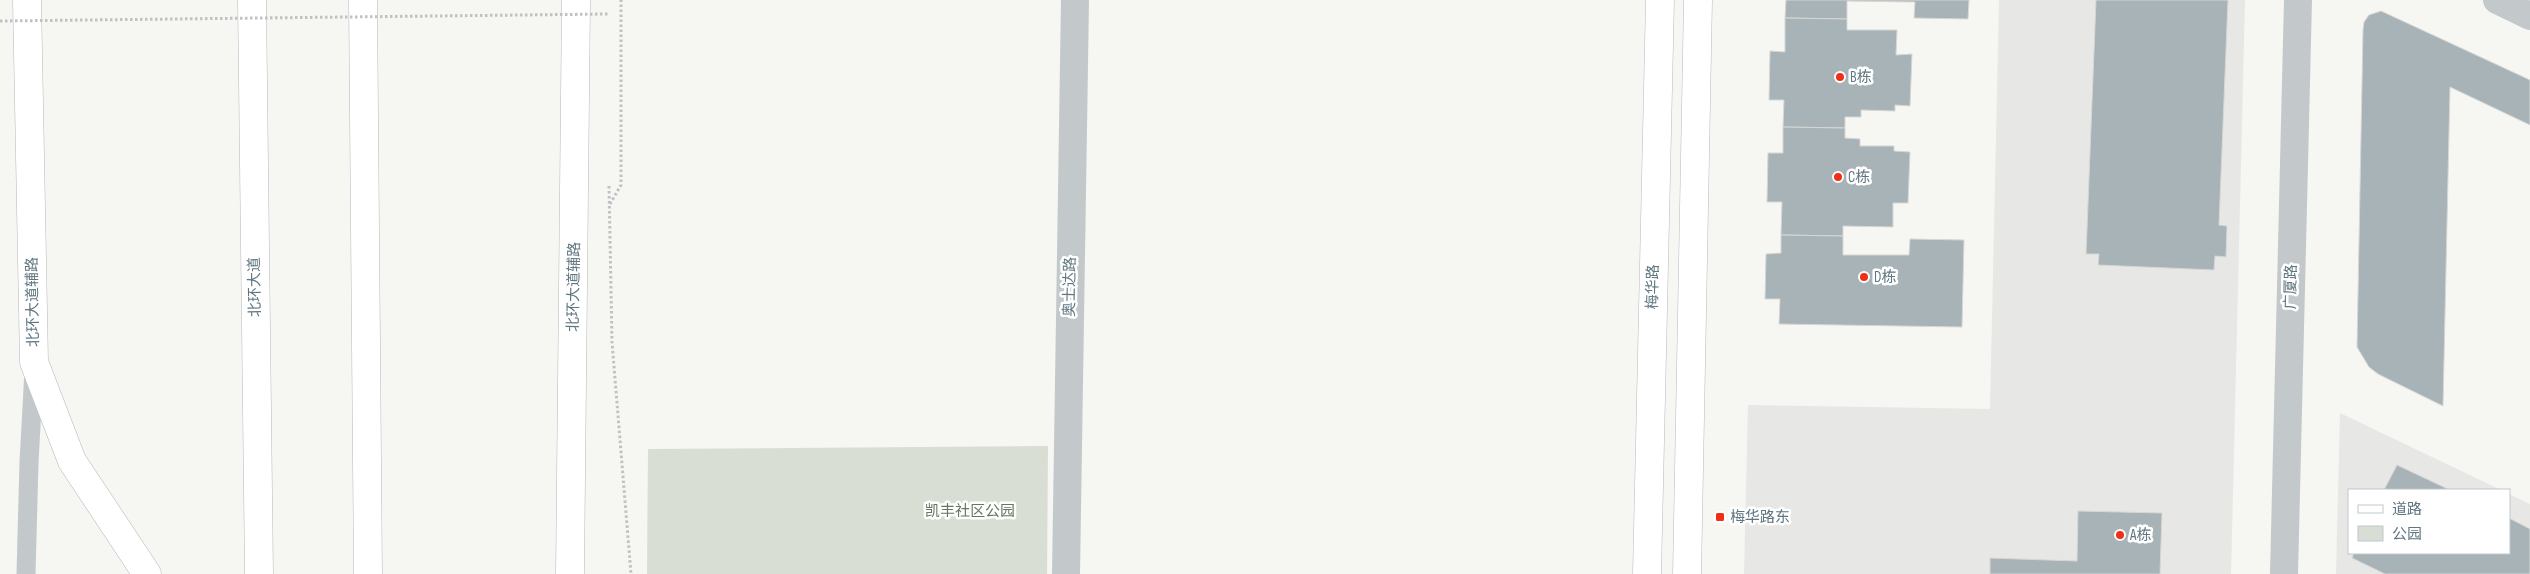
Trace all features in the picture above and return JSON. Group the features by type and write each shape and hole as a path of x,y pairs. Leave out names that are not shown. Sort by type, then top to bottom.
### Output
{"main road":[{"name":"北环大道辅路","path":"27,0 34,362 72,461 147,574"},
{"name":"北环大道","path":"252,0 259,574"},
{"path":"363,0 368,574"},
{"name":"北环大道辅路","path":"571,568 576,0"},
{"name":"梅华路","path":"1647,574 1660,0"},
{"path":"1687,574 1698,0"}],"street":[{"name":"奥士达路","path":"1066,574 1075,0"},
{"name":"广厦路","path":"2284,574 2298,0"},
{"path":"2497,0 2530,16"}],"lane":[{"path":"26,574 28,462 34,362"}],"path":[{"path":"609,206 621,185 621,0"},
{"path":"0,21 608,14"},
{"path":"609,184 612,342 631,574"}],"shaded area":[{"path":"1999,0 2245,0 2231,574 1744,574 1748,405 1990,409"},
{"path":"2340,413 2499,489 2348,489 2348,554 2510,554 2510,494 2530,504 2530,574 2336,574"}],"green space":[{"name":"凯丰社区公园","path":"1048,446 1047,574 647,574 648,449"}],"building":[{"path":"1786,0 1969,0 1968,19 1914,18 1915,2 1847,1 1847,19 1785,18"},
{"path":"2096,0 2228,0 2219,225 2227,226 2226,257 2215,256 2214,270 2098,265 2099,254 2086,254"},
{"path":"2381,11 2530,80 2530,125 2450,87 2443,406 2378,374 2369,367 2357,347 2363,30 2364,22 2369,15"},
{"name":"B栋","path":"1785,18 1847,19 1847,30 1897,30 1896,55 1912,54 1910,106 1895,105 1895,111 1861,110 1861,117 1845,117 1845,128 1783,127 1784,100 1769,100 1770,51 1785,52"},
{"name":"C栋","path":"1783,127 1845,128 1845,138 1860,139 1860,146 1894,146 1894,151 1910,152 1908,203 1893,203 1893,227 1843,226 1843,236 1781,235 1782,202 1767,202 1768,153 1783,153"},
{"name":"D栋","path":"1781,235 1843,236 1843,255 1909,255 1910,239 1964,240 1962,327 1779,324 1780,299 1765,299 1766,254 1781,253"},
{"path":"2397,465 2448,489 2385,489"},
{"name":"A栋","path":"2078,511 2162,513 2160,574 1990,574 1990,558 2077,561"},
{"path":"2510,519 2530,529 2530,574 2385,574 2352,558 2354,554 2510,554"}],"place":[{"name":"B栋","path":"1840,77"},
{"name":"C栋","path":"1838,177"},
{"name":"D栋","path":"1864,277"},
{"name":"梅华路东","path":"1720,517"},
{"name":"A栋","path":"2120,535"}]}
